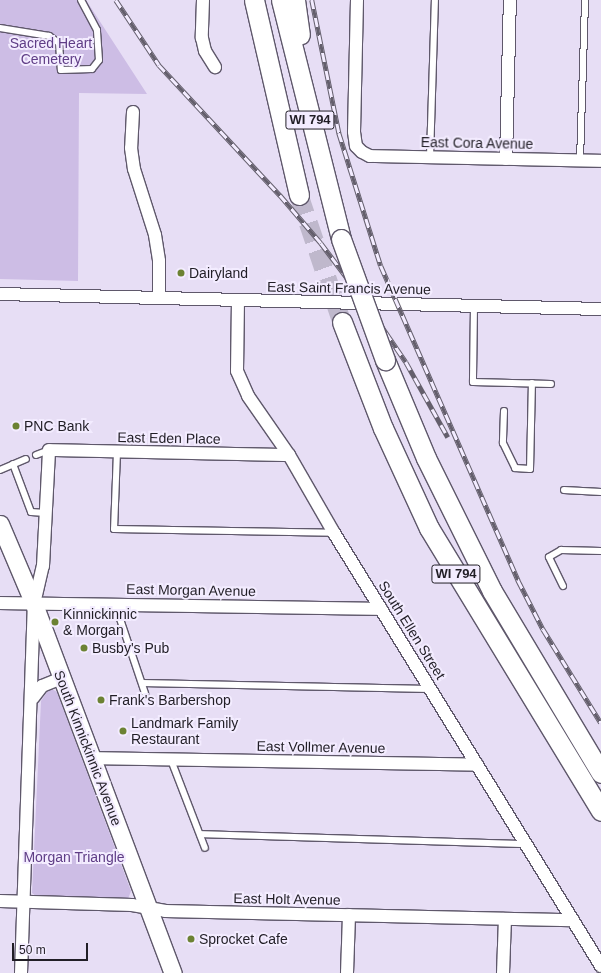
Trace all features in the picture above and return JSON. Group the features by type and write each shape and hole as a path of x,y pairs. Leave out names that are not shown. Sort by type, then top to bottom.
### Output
{"main road":[{"name":"WI 794","path":"254,0 299,195"},
{"name":"WI 794","path":"281,0 308,114 341,239 385,360 426,458 492,591 601,773"},
{"path":"295,0 306,72 308,114"},
{"name":"WI 794","path":"342,322 383,428 429,528 601,812"},
{"name":"South Kinnickinnic Avenue","path":"0,524 34,604 173,973"}],"street":[{"path":"203,0 202,38 205,51 215,67"},
{"name":"East Cora Avenue","path":"357,0 354,132 356,146 370,156 601,161"},
{"path":"506,159 510,0"},
{"path":"133,112 130,148 155,234 159,261 159,298"},
{"name":"East Saint Francis Avenue","path":"0,294 601,309"},
{"name":"South Ellen Street","path":"238,300 237,371 248,396 289,455 334,533 432,689 601,966"},
{"path":"21,973 33,698 34,604 43,566 49,450"},
{"name":"East Eden Place","path":"49,450 289,455"},
{"name":"East Morgan Avenue","path":"0,603 115,603 381,609"},
{"path":"33,698 42,686 62,678"},
{"name":"East Vollmer Avenue","path":"92,758 477,765"},
{"name":"East Holt Avenue","path":"0,901 132,906 149,909 574,920"},
{"path":"347,973 349,915"},
{"path":"503,973 505,919"}],"lane":[{"path":"0,28 49,36 59,43 61,70 92,69 99,60 97,30 81,0"},
{"path":"430,157 434,0"},
{"path":"580,161 585,0"},
{"path":"474,306 473,382 551,384"},
{"path":"504,411 503,442 514,468 530,469 532,383"},
{"path":"36,455 49,450"},
{"path":"117,452 114,529 334,533"},
{"path":"0,470 26,459"},
{"path":"13,464 31,512 46,513"},
{"path":"564,490 601,492"},
{"path":"563,586 549,557 561,550 601,551"},
{"path":"115,603 145,694"},
{"path":"142,683 432,689"},
{"path":"171,760 205,848"},
{"path":"200,834 526,844"}],"green space":[{"name":"Sacred Heart Cemetery","path":"0,0 86,0 147,94 79,93 78,281 0,279"},
{"name":"Morgan Triangle","path":"52,689 57,692 131,891 128,899 37,897 32,893 41,701 47,692"}],"tunnel":[{"path":"299,195 342,322"}],"railway":[{"path":"116,0 159,65 280,195 321,243 366,303 406,362 448,437"},
{"path":"312,0 339,133 381,266 518,580 543,629 601,723"}],"place":[{"name":"Dairyland","path":"181,273"},
{"name":"PNC Bank","path":"16,426"},
{"name":"Kinnickinnic & Morgan","path":"55,622"},
{"name":"Busby's Pub","path":"84,648"},
{"name":"Frank's Barbershop","path":"101,700"},
{"name":"Landmark Family Restaurant","path":"123,731"},
{"name":"Sprocket Cafe","path":"191,939"}]}
